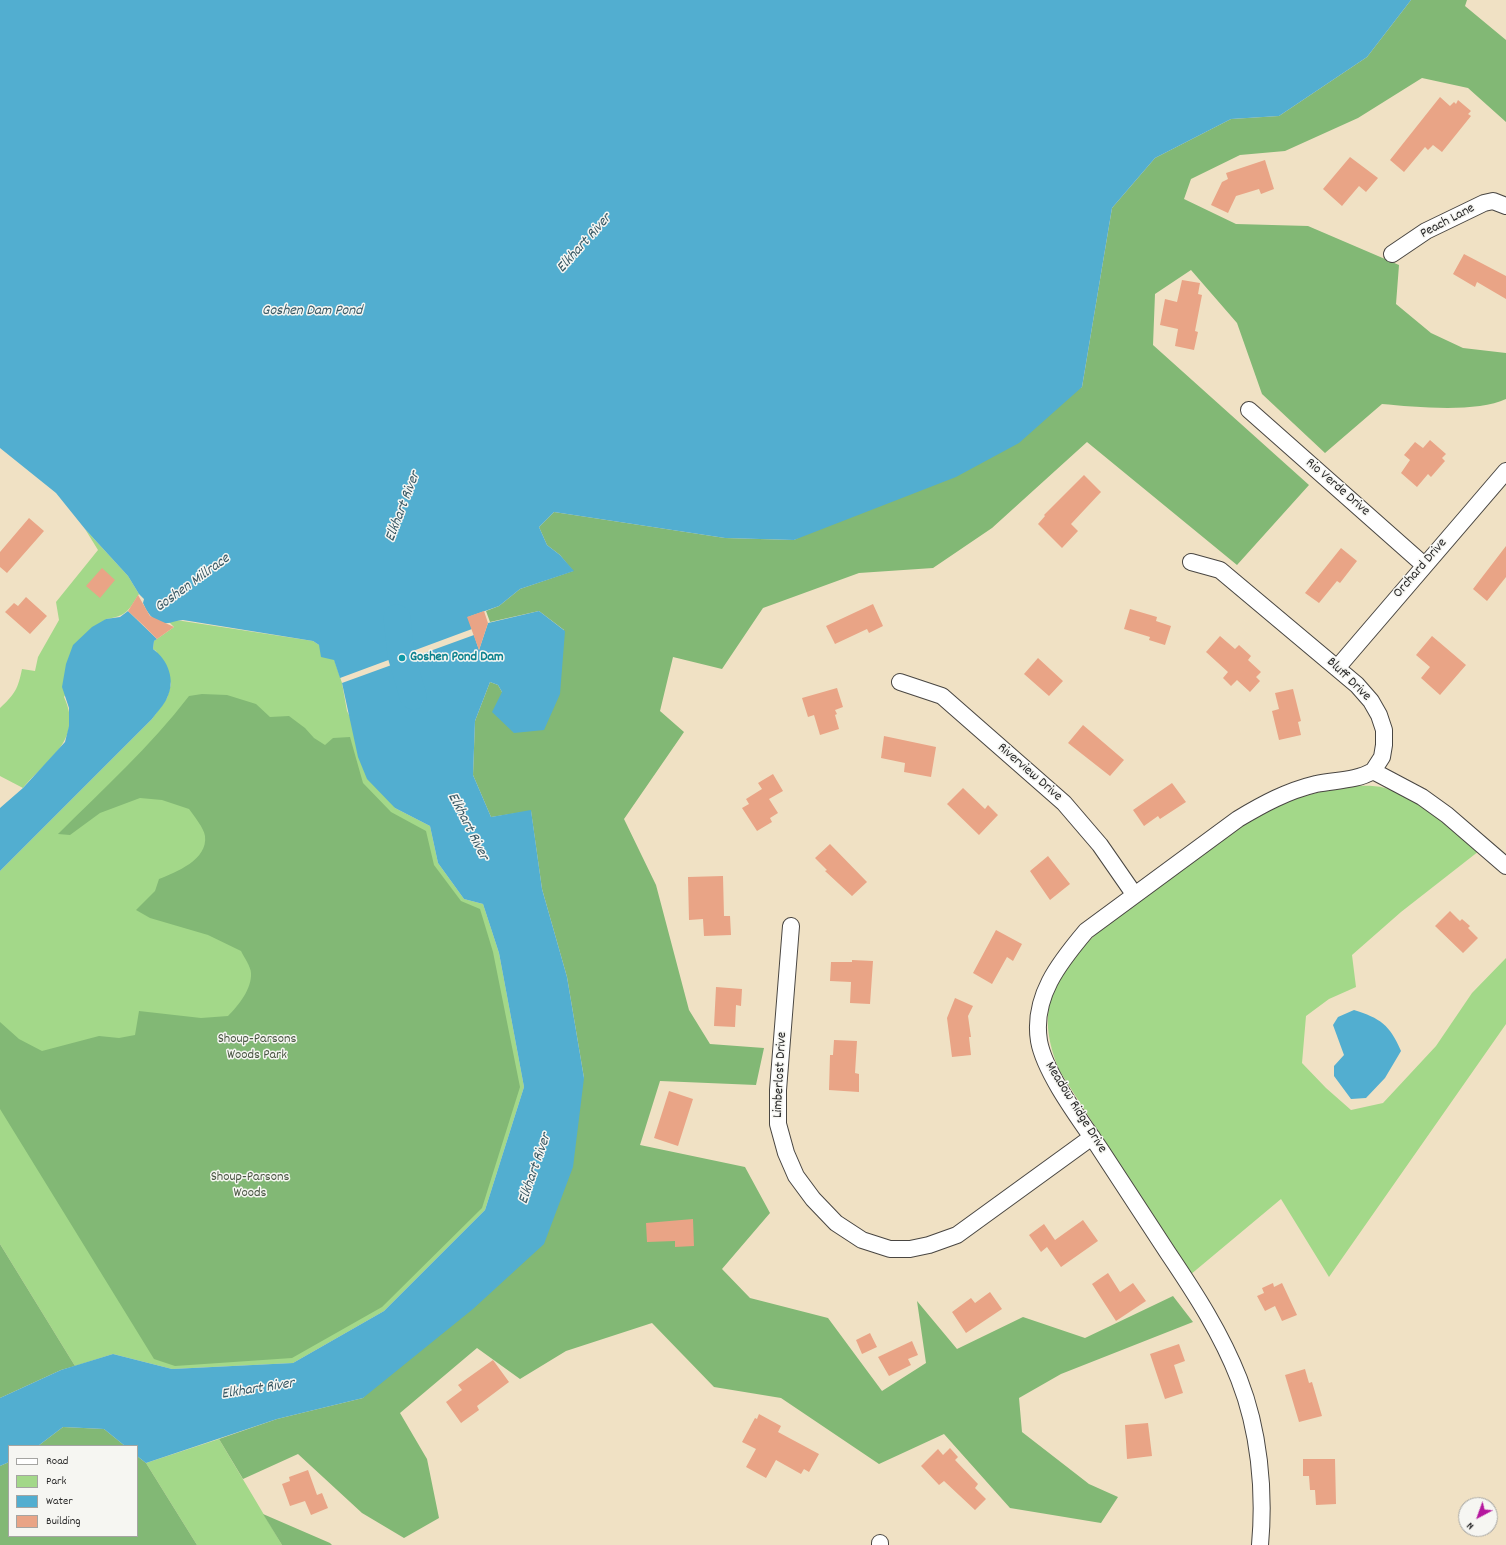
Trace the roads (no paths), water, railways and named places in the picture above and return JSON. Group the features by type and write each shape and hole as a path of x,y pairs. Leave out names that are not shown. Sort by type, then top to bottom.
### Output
{"street":[{"name":"Peach Lane","path":"1392,254 1426,231 1484,203 1493,201 1506,206"},
{"name":"Rio Verde Drive","path":"1249,410 1424,565"},
{"name":"Orchard Drive","path":"1337,668 1506,471"},
{"name":"Bluff Drive","path":"1191,562 1220,570 1337,668 1371,701 1379,715 1384,730 1382,757 1373,771"},
{"name":"Riverview Drive","path":"900,682 942,696 1064,804 1100,845 1134,894"},
{"path":"1373,771 1422,797 1441,811 1506,866"},
{"name":"Meadow Ridge Drive","path":"1260,1545 1262,1500 1258,1456 1250,1418 1239,1380 1221,1338 1198,1298 1092,1137 1045,1060 1039,1042 1038,1024 1041,1000 1050,979 1066,954 1086,932 1134,894 1238,819 1264,803 1292,791 1318,784 1360,777 1373,771"},
{"name":"Limberlost Drive","path":"791,926 778,1090 778,1124 786,1153 796,1176 813,1199 836,1223 862,1240 890,1249 910,1249 929,1245 957,1235 1092,1137"}],"water":[{"name":"Goshen Dam Pond","path":"0,0 1411,0 1367,57 1279,116 1231,119 1155,158 1112,208 1082,387 1019,443 956,477 794,540 725,538 554,512 539,527 547,545 560,555 574,571 520,589 499,606 468,617 472,629 340,678 334,660 321,657 319,645 313,641 183,620 166,623 160,622 153,618 148,613 143,603 144,599 139,594 128,576 85,529 56,493 0,448"},
{"path":"128,611 157,639 154,641 153,649 163,659 169,671 171,684 167,698 152,719 0,871 0,808 23,788 65,742 69,726 69,708 62,687 66,664 73,645 92,627 106,619 120,617"},
{"path":"539,611 565,631 560,694 544,730 514,733 492,712 502,692 498,685 490,682 475,721 473,775 491,817 531,810 542,889 567,977 584,1078 573,1167 544,1244 473,1309 363,1398 277,1419 146,1463 138,1457 138,1445 124,1445 104,1429 63,1427 39,1445 8,1445 8,1462 0,1466 0,1398 61,1370 113,1354 172,1369 293,1363 384,1311 485,1210 524,1087 499,953 483,904 464,899 438,863 430,826 395,808 367,779 358,757 342,683 474,635 479,650 488,623"},
{"path":"1354,1010 1371,1016 1383,1024 1393,1035 1401,1051 1385,1078 1366,1098 1351,1099 1334,1076 1334,1066 1344,1055 1333,1025 1338,1017"}],"waterway":[{"name":"Elkhart River","path":"397,618 401,655 413,696"}],"place":[{"name":"Goshen Pond Dam","path":"402,658"}],"water label":[{"name":"Goshen Millrace","path":"193,584"}],"park label":[{"name":"Shoup-Parsons Woods Park","path":"257,1048"},
{"name":"Shoup-Parsons Woods","path":"250,1186"}]}
